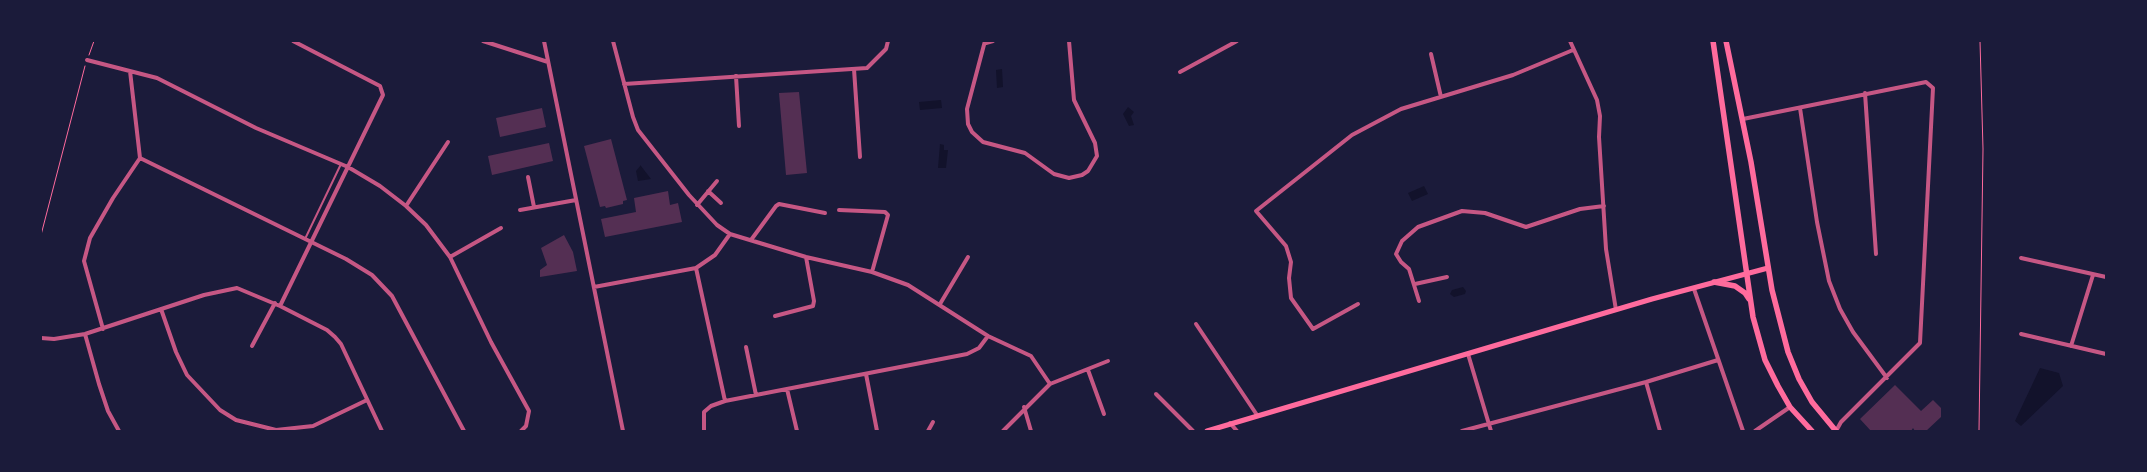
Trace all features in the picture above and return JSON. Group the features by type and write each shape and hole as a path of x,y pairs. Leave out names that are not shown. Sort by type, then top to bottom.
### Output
{"main road":[{"path":"1713,41 1748,274 1750,301 1765,360 1790,407 1812,431"},
{"path":"1726,41 1743,119 1768,268 1788,352 1799,379 1812,402 1836,431"},
{"path":"1207,431 1616,310 1768,268"},
{"path":"1714,282 1735,286 1746,293 1750,301"}],"street":[{"path":"280,306 383,95 380,86 293,41"},
{"path":"483,41 548,62"},
{"path":"544,41 623,431"},
{"path":"613,41 638,130 697,204 730,234 806,257 872,272 908,285 988,336 1031,356 1050,384"},
{"path":"624,84 867,68 886,49 888,41"},
{"path":"993,41 985,42 967,109 968,124 972,132 983,142 1025,153 1054,174 1069,178 1082,175 1088,171 1097,156 1094,143 1074,100 1069,41"},
{"path":"1180,72 1237,41"},
{"path":"1570,41 1597,100 1600,116 1599,137 1608,266 1616,310"},
{"path":"1358,304 1313,329 1291,298 1289,278 1291,262 1286,246 1256,211 1352,135 1401,109 1513,75 1573,50"},
{"path":"1431,54 1441,97"},
{"path":"87,60 156,78 256,128 348,167 380,186 406,206 426,225 450,257 491,342 529,411 526,426 521,431"},
{"path":"854,69 860,157"},
{"path":"102,329 84,261 90,238 113,198 140,158 130,71"},
{"path":"736,76 739,126"},
{"path":"1743,119 1926,82 1933,88 1922,336 1920,343 1841,422 1836,431"},
{"path":"1865,93 1876,254"},
{"path":"1800,108 1817,222 1830,281 1840,309 1853,332 1887,378"},
{"path":"406,206 448,142"},
{"path":"140,158 312,242 372,275 392,296 464,431"},
{"path":"528,178 534,207"},
{"path":"697,204 717,181"},
{"path":"708,191 721,203"},
{"path":"520,210 576,200"},
{"path":"751,240 776,206 780,204 825,213"},
{"path":"1419,301 1409,269 1396,254 1402,241 1418,226 1462,211 1486,213 1526,227 1580,209 1604,206"},
{"path":"839,210 885,212 888,215 872,272"},
{"path":"450,257 501,228"},
{"path":"594,287 696,268 715,255 730,234"},
{"path":"775,316 812,306 814,301 806,257"},
{"path":"940,304 968,257"},
{"path":"2021,258 2106,277"},
{"path":"696,268 725,401"},
{"path":"2071,346 2093,275"},
{"path":"1415,284 1447,277"},
{"path":"41,338 54,340 85,334 161,308 237,288 275,303 327,330 335,337 341,344 382,431"},
{"path":"1694,289 1743,431"},
{"path":"252,346 275,303"},
{"path":"161,308 176,352 187,375 220,410 236,420 276,430 313,426 367,400"},
{"path":"1196,324 1257,415"},
{"path":"85,334 108,411 119,431"},
{"path":"2021,334 2106,354"},
{"path":"704,431 704,412 711,406 725,401 967,354 979,348 988,336"},
{"path":"746,347 756,396"},
{"path":"1468,354 1490,431"},
{"path":"1462,431 1646,382 1718,360"},
{"path":"1003,431 1050,384 1108,361"},
{"path":"1088,370 1104,414"},
{"path":"866,374 877,431"},
{"path":"1646,382 1660,431"},
{"path":"787,389 797,431"},
{"path":"1156,394 1193,431"},
{"path":"1755,431 1790,407"},
{"path":"1024,408 1032,431"},
{"path":"928,431 933,422"},
{"path":"1230,424 1237,431"}],"lane":[{"path":"305,239 341,164"}],"path":[{"path":"41,235 87,60 94,41"},
{"path":"1979,431 1983,149 1980,41"}],"shaded area":[{"path":"1002,69 1003,87 997,88 996,70"},
{"path":"941,100 942,108 920,110 919,102"},
{"path":"1128,107 1134,112 1131,116 1134,125 1129,126 1123,114"},
{"path":"940,144 944,145 944,150 948,150 946,168 938,168"},
{"path":"641,165 651,179 638,181 636,171"},
{"path":"1424,186 1428,194 1412,201 1408,193"},
{"path":"1463,287 1466,291 1465,294 1454,297 1450,294 1452,290"},
{"path":"2040,368 2059,373 2063,386 2021,426 2015,421"}],"building":[{"path":"799,92 807,173 786,175 779,93"},
{"path":"542,108 546,127 500,137 496,118"},
{"path":"611,139 627,200 623,201 623,204 606,208 605,206 600,207 584,146"},
{"path":"549,143 553,161 492,175 488,156"},
{"path":"668,191 670,205 678,203 682,222 605,237 601,219 636,212 634,198"},
{"path":"564,235 573,252 577,271 540,277 540,270 547,265 541,248"},
{"path":"1895,385 1921,411 1933,400 1941,408 1941,417 1926,431 1915,431 1913,428 1911,431 1871,431 1860,419"}]}
